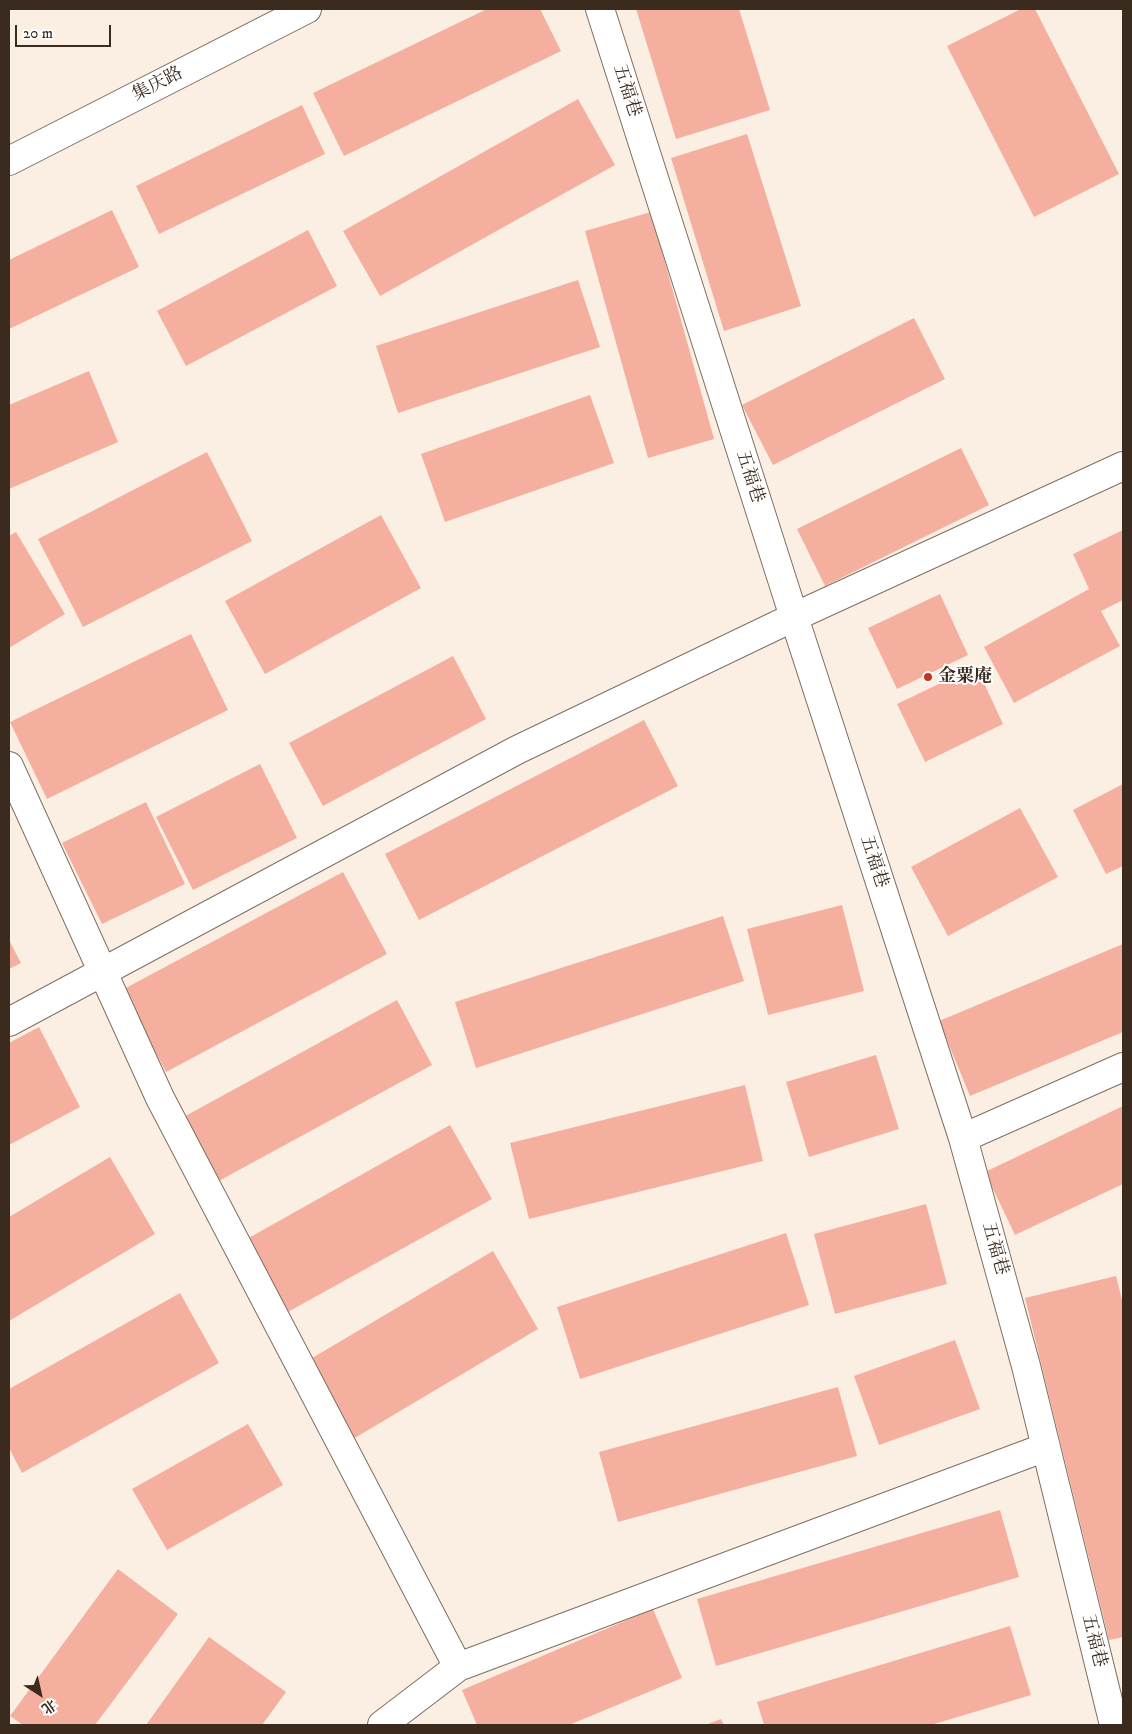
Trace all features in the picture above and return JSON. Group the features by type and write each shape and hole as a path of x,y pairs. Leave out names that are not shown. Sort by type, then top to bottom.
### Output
{"street":[{"name":"集庆路","path":"9,161 308,9"},
{"name":"五福巷","path":"600,9 963,1138 1026,1366 1114,1725"},
{"path":"9,1022 517,750 794,617 1123,466"},
{"path":"9,766 160,1098 458,1667"},
{"path":"963,1138 1123,1067"},
{"path":"382,1725 458,1667 1046,1448"}],"building":[{"path":"487,9 540,9 561,51 344,156 313,93"},
{"path":"636,9 739,9 770,110 676,139"},
{"path":"1021,9 1035,9 1119,174 1034,217 947,46"},
{"path":"578,99 615,165 380,296 343,231"},
{"path":"302,105 325,154 159,234 136,186"},
{"path":"747,134 801,306 724,331 671,158"},
{"path":"112,210 139,267 9,329 9,260"},
{"path":"651,212 714,439 648,458 585,231"},
{"path":"308,230 337,286 186,366 157,311"},
{"path":"578,280 600,347 398,413 376,346"},
{"path":"914,318 945,379 773,465 742,405"},
{"path":"89,371 118,442 9,489 9,405"},
{"path":"590,395 614,463 445,522 421,454"},
{"path":"961,448 989,505 825,586 797,529"},
{"path":"207,452 252,541 83,627 38,539"},
{"path":"381,515 421,588 265,674 225,601"},
{"path":"1123,530 1123,600 1101,611 1120,646 1014,703 984,647 1089,589 1073,554"},
{"path":"16,532 65,614 9,648 9,536"},
{"path":"940,594 968,655 897,689 868,628"},
{"path":"191,634 228,710 47,799 10,722"},
{"path":"453,656 486,719 323,806 289,743"},
{"path":"976,666 1003,724 925,762 897,704"},
{"path":"644,720 678,786 419,920 385,854"},
{"path":"260,764 297,838 193,890 156,817"},
{"path":"1123,784 1123,866 1106,874 1073,810"},
{"path":"146,802 185,884 102,924 62,843"},
{"path":"1020,808 1058,877 948,936 911,867"},
{"path":"343,872 387,954 166,1072 122,990"},
{"path":"842,905 864,991 768,1015 747,929"},
{"path":"723,916 744,981 476,1068 455,1002"},
{"path":"9,940 21,963 9,969"},
{"path":"1123,944 1123,1032 970,1096 939,1021"},
{"path":"397,1000 432,1065 215,1183 180,1119"},
{"path":"39,1027 80,1107 9,1145 9,1043"},
{"path":"876,1055 899,1129 809,1157 786,1082"},
{"path":"745,1085 763,1161 529,1219 510,1143"},
{"path":"1123,1106 1123,1184 1015,1235 985,1172"},
{"path":"450,1125 492,1199 286,1313 245,1240"},
{"path":"110,1157 155,1234 9,1321 9,1217"},
{"path":"926,1204 947,1284 835,1314 814,1234"},
{"path":"786,1233 809,1305 580,1379 557,1307"},
{"path":"493,1251 538,1329 348,1442 302,1364"},
{"path":"1116,1276 1123,1304 1123,1637 1109,1640 1025,1298"},
{"path":"180,1293 219,1363 22,1473 9,1448 9,1389"},
{"path":"955,1340 980,1409 879,1445 854,1376"},
{"path":"838,1387 857,1456 618,1522 599,1452"},
{"path":"248,1424 283,1485 167,1550 132,1489"},
{"path":"1000,1510 1019,1577 716,1666 697,1599"},
{"path":"118,1569 178,1614 95,1725 23,1725 10,1716"},
{"path":"653,1609 682,1678 569,1725 477,1725 462,1690"},
{"path":"1010,1626 1031,1695 931,1725 764,1725 757,1702"},
{"path":"209,1637 286,1692 262,1725 146,1725"},
{"path":"721,1719 724,1725 705,1725"}],"place":[{"name":"金粟庵","path":"928,677"}]}
